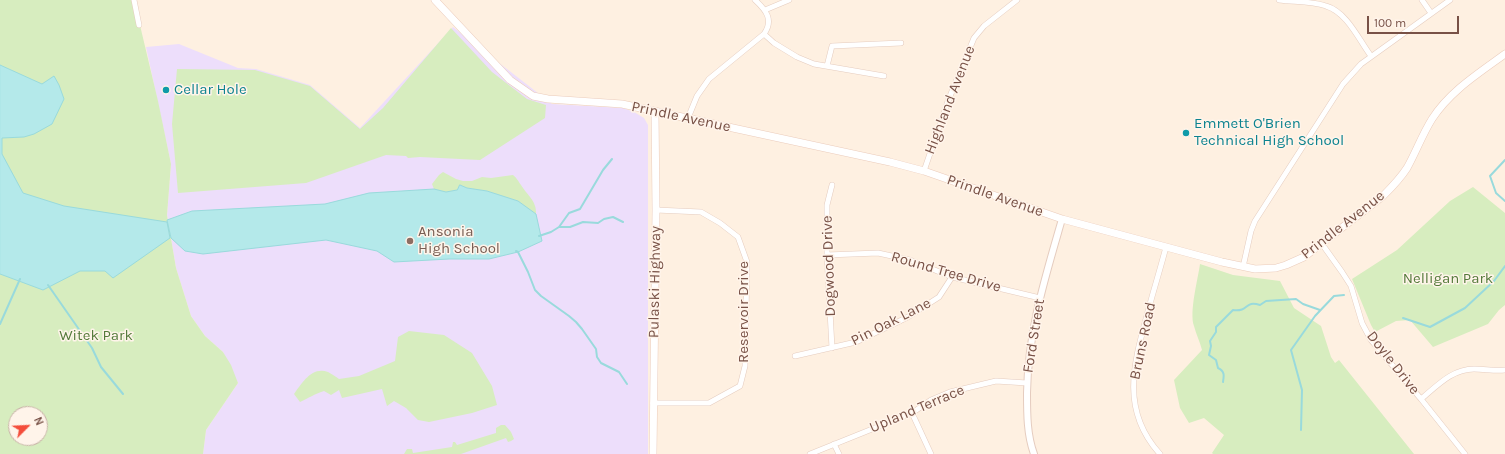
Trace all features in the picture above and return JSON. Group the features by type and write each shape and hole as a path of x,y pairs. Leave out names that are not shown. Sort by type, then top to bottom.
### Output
{"main road":[{"name":"Prindle Avenue","path":"435,0 501,71 517,87 527,94 548,99 622,104 890,162 924,171 1062,219 1243,267 1267,269 1286,265 1304,257 1393,186 1406,169 1432,119 1441,107 1464,84 1505,54"},
{"name":"Pulaski Highway","path":"653,454 656,210 655,111"}],"street":[{"path":"134,0 139,24"},
{"path":"688,118 696,96 709,80 764,34 769,27 769,20 765,10 755,0"},
{"path":"765,10 789,0"},
{"name":"Highland Avenue","path":"924,171 948,101 974,38 984,26 1017,0"},
{"path":"1279,0 1315,4 1334,10 1352,28 1371,56"},
{"path":"1422,0 1431,13"},
{"path":"1243,267 1251,231 1255,221 1352,72 1371,56 1450,0"},
{"path":"764,34 774,43 814,64 884,76"},
{"path":"827,66 832,46 901,43"},
{"name":"Dogwood Drive","path":"832,185 827,205 827,255 832,348"},
{"name":"Reservoir Drive","path":"653,403 709,403 740,386 744,366 748,262 738,237 720,223 701,212 656,210"},
{"name":"Ford Street","path":"1034,454 1029,435 1028,422 1027,383 1031,338 1040,298 1062,219"},
{"name":"Doyle Drive","path":"1322,244 1351,286 1362,323 1371,340 1465,454"},
{"name":"Bruns Road","path":"1160,454 1146,438 1140,424 1135,408 1133,375 1166,247"},
{"name":"Round Tree Drive","path":"827,255 878,253 910,260 952,277 1040,298"},
{"name":"Pin Oak Lane","path":"795,356 856,342 908,316 939,297 952,277"},
{"path":"1421,399 1453,372 1473,369 1494,371 1505,370"},
{"name":"Upland Terrace","path":"810,454 912,413 931,400 950,392 996,381 1027,383"},
{"path":"912,413 932,454"},
{"path":"834,444 839,454"}],"shaded area":[{"name":"Ansonia High School","path":"453,27 552,104 623,108 644,118 648,125 648,454 203,454 206,430 238,383 223,352 205,336 191,316 176,268 167,215 171,164 146,47 179,44 238,68 256,69 310,85 360,128"}],"green space":[{"name":"Witek Park","path":"0,0 134,0 171,164 167,215 176,268 191,316 205,336 223,352 231,365 238,383 206,430 203,454 0,454"},
{"path":"451,28 492,72 527,99 546,105 545,118 480,160 420,157 408,158 406,156 386,155 306,183 178,193 172,124 177,69 255,70 310,86 360,129 383,108"},
{"path":"443,172 463,181 472,181 482,177 491,178 513,175 531,198 535,205 536,214 518,201 487,191 467,188 460,185 457,190 446,192 434,189 432,184"},
{"name":"Nelligan Park","path":"1473,187 1505,213 1505,305 1488,324 1433,347 1410,320 1396,321 1375,332 1352,279 1397,250 1450,201"},
{"path":"1200,264 1233,275 1280,281 1294,308 1321,326 1331,357 1335,363 1339,360 1414,454 1213,454 1212,453 1224,435 1204,418 1189,423 1180,408 1174,380 1202,350 1193,320 1194,295"},
{"path":"409,331 444,335 472,353 492,386 497,405 472,413 429,422 418,420 406,408 394,401 387,406 382,389 342,398 339,390 331,395 324,391 300,402 294,394 300,385 312,373 317,371 328,372 339,379 359,376 395,361 398,337"},
{"path":"501,425 505,425 511,432 514,439 508,442 506,438 461,454 404,454 407,449 412,449 413,453 452,447 453,442 457,445 496,433 496,428"}],"water":[{"path":"0,65 42,84 54,76 64,99 52,124 34,134 24,137 2,138 2,154 23,193 64,206 167,222 170,238 113,278 105,271 80,271 43,290 0,274"},
{"path":"460,185 467,188 487,191 518,201 536,214 542,241 518,252 489,259 449,259 394,262 377,251 326,240 203,254 185,251 171,238 167,220 192,211 325,204 369,193 434,189 446,192 457,190"}],"waterway":[{"path":"559,227 569,213 580,209 603,170 612,159"},
{"path":"1505,160 1490,176 1496,193 1505,201"},
{"path":"539,236 551,232 559,227 570,227 583,222 598,223 604,219 613,217 623,222"},
{"path":"516,251 518,252 528,272 535,290 576,322 596,349 597,357 601,363 619,372 627,384"},
{"path":"1403,318 1430,327 1465,308 1494,281 1505,266"},
{"path":"0,324 20,279"},
{"path":"48,285 92,348 101,367 123,394"},
{"path":"1301,430 1302,390 1291,350 1315,316 1334,296 1344,295"},
{"path":"1223,382 1223,372 1218,368 1216,360 1209,355 1211,346 1210,341 1216,332 1216,327 1233,310 1242,309 1251,304 1260,305 1266,301 1296,299 1303,304 1320,310"}],"place":[{"name":"Cellar Hole","path":"166,90"},
{"name":"Emmett O'Brien Technical High School","path":"1186,133"},
{"name":"Ansonia High School","path":"410,241"}]}
